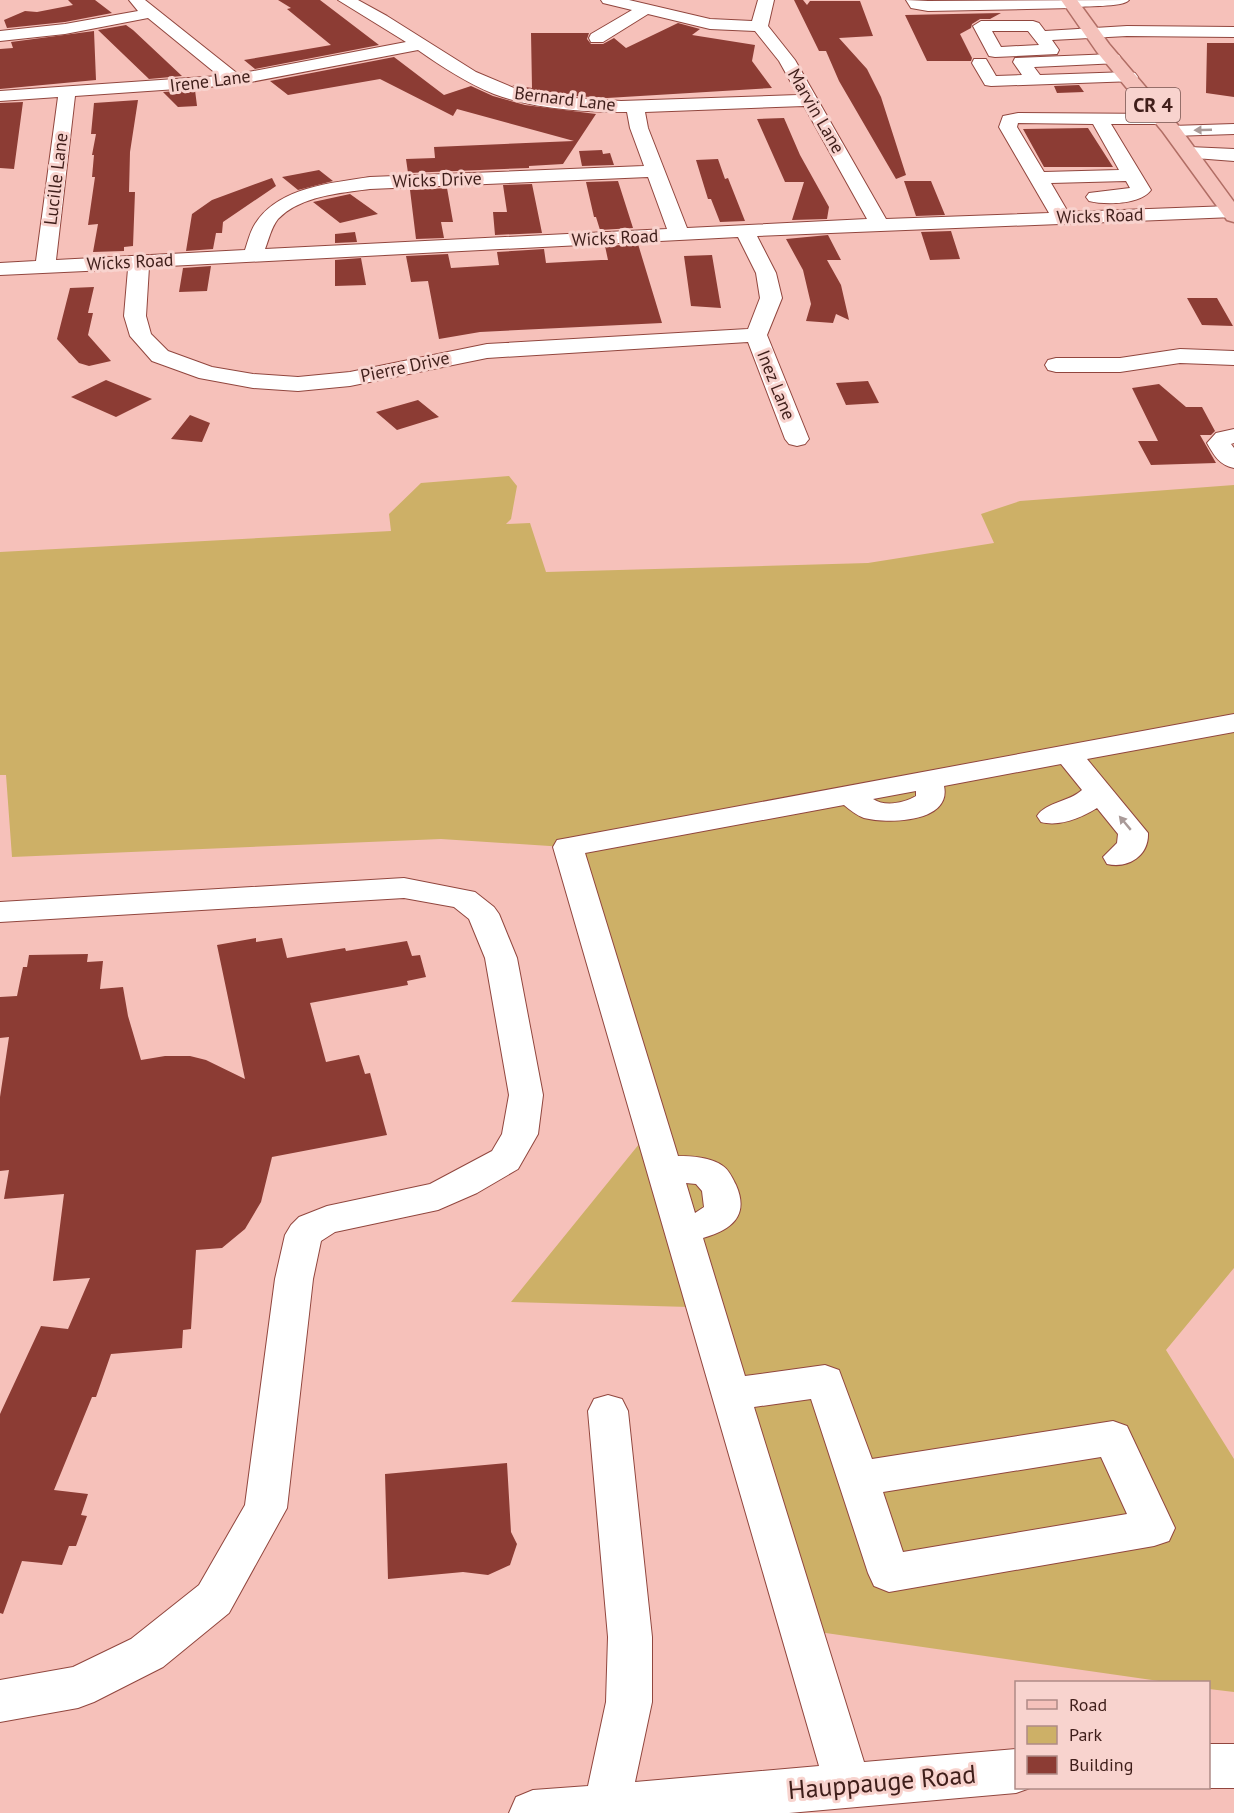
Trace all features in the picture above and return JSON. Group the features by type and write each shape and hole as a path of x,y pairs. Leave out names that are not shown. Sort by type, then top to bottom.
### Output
{"main road":[{"name":"CR 4","path":"1070,1 1113,59 1168,125 1232,214"}],"street":[{"path":"136,0 235,80"},
{"name":"Bernard Lane","path":"346,0 387,22 418,45 472,78 502,90 532,98 572,104 635,107 809,100"},
{"path":"609,0 710,24 760,26 766,0"},
{"path":"914,0 921,6 1121,0"},
{"path":"597,38 644,10"},
{"path":"0,36 65,29 151,13"},
{"name":"Marvin Lane","path":"760,26 787,60 879,224"},
{"path":"1040,36 1127,31 1234,32"},
{"name":"Irene Lane","path":"0,96 235,80 418,45"},
{"path":"1035,80 1021,62 1113,59"},
{"path":"980,63 991,81 1129,77"},
{"name":"Lucille Lane","path":"45,267 67,92"},
{"path":"635,107 639,128 679,234"},
{"path":"1050,198 1132,195 1141,190 1098,118"},
{"path":"1062,218 1008,127 1009,120 1098,118 1234,129"},
{"path":"1189,153 1234,155"},
{"name":"Wicks Drive","path":"253,256 265,223 276,211 300,198 330,189 370,183 654,171"},
{"path":"1038,178 1132,175"},
{"name":"Wicks Road","path":"0,269 879,224 1232,214"},
{"name":"Inez Lane","path":"745,232 766,273 771,298 756,335 797,439"},
{"name":"Pierre Drive","path":"139,261 135,316 141,336 160,356 207,374 253,381 298,384 350,379 487,351 756,335"},
{"path":"1056,365 1120,366 1180,356 1234,358"},
{"path":"1234,436 1224,438 1219,443 1226,455 1234,461"},
{"path":"849,1785 828,1723 568,847 1234,723"},
{"path":"1068,754 1133,833 1134,843 1129,850 1118,857"},
{"path":"1052,816 1083,805 1093,798 1096,789"},
{"path":"0,912 404,888 464,899 483,914 501,958 526,1095 520,1134 505,1160 465,1184 438,1196 327,1220 312,1227 304,1235 294,1279 266,1508 214,1599 147,1653 78,1686 0,1701"},
{"path":"665,1170 707,1173 716,1180 724,1202 722,1213 714,1220 683,1230"},
{"path":"732,1394 825,1381 856,1479 889,1573 1154,1528 1113,1438 856,1479"},
{"path":"607,1806 629,1702 630,1637 608,1411"},
{"path":"1210,1766 1234,1766"},
{"name":"Hauppauge Road","path":"533,1813 1015,1771"}],"green space":[{"path":"509,476 517,486 511,519 506,524 530,523 546,572 868,563 994,543 981,514 1020,501 1234,485 1234,1268 1166,1350 1234,1459 1234,1692 1210,1689 1210,1681 1159,1681 805,1630 689,1307 511,1302 644,1138 565,847 441,839 12,857 6,775 0,775 0,552 391,531 389,514 421,483"}],"building":[{"path":"68,0 95,0 112,13 65,22 7,28 4,20 25,11 37,12 73,5"},
{"path":"278,0 320,0 379,45 255,69 244,60 331,45 287,9 291,8"},
{"path":"794,0 803,0 807,5 810,1 860,1 873,36 839,38 867,69 881,97 906,175 896,179 839,81 826,51 819,51"},
{"path":"1001,13 990,19 980,19 960,34 972,58 971,61 927,61 905,15"},
{"path":"678,23 700,29 692,35 755,45 752,61 772,88 607,98 558,95 512,85 532,88 531,33 589,33 587,39 591,44 603,44 614,38 626,48"},
{"path":"126,25 182,76 149,79 98,30"},
{"path":"94,31 96,80 0,89 0,49 13,48 11,42"},
{"path":"1207,43 1234,43 1234,97 1206,93"},
{"path":"394,57 444,95 471,86 493,96 525,105 596,114 563,164 529,166 529,168 408,173 406,159 435,158 434,147 574,141 457,109 453,116 380,79 288,95 270,81"},
{"path":"1079,85 1084,92 1057,93 1054,86"},
{"path":"195,90 197,106 178,107 163,92"},
{"path":"138,100 130,152 129,192 135,192 133,246 124,247 124,251 93,252 98,224 88,225 95,177 92,177 94,155 92,155 96,134 91,134 94,103"},
{"path":"23,102 14,169 0,168 0,103"},
{"path":"784,118 800,155 829,207 827,219 792,220 804,182 785,182 757,119"},
{"path":"1088,128 1113,167 1044,167 1023,129"},
{"path":"602,150 603,154 610,153 614,165 582,166 579,151"},
{"path":"718,159 745,221 720,222 711,199 708,199 696,160"},
{"path":"319,170 333,181 298,190 282,177"},
{"path":"272,178 276,186 223,222 222,233 216,233 213,249 186,251 192,214 212,200"},
{"path":"618,181 633,228 600,230 596,217 594,217 586,182"},
{"path":"904,181 931,181 945,215 916,216"},
{"path":"532,184 542,233 495,235 493,212 507,212 503,185"},
{"path":"447,188 453,222 441,222 444,238 416,239 410,190"},
{"path":"350,194 378,214 340,223 313,202"},
{"path":"951,231 960,259 930,260 921,232"},
{"path":"355,232 357,242 335,243 335,234"},
{"path":"828,235 841,260 827,260 841,285 849,320 836,314 833,323 806,321 811,304 803,270 786,239"},
{"path":"638,244 662,323 480,332 439,339 428,281 411,282 406,256 448,254 451,268 499,265 497,252 544,249 546,263 608,260 605,246"},
{"path":"712,255 721,308 691,306 684,256"},
{"path":"361,258 366,285 335,286 335,260"},
{"path":"211,266 207,291 179,292 183,268"},
{"path":"94,287 88,313 93,313 88,335 111,361 89,366 79,363 57,339 70,288"},
{"path":"1187,298 1217,298 1233,326 1202,325"},
{"path":"106,380 152,399 116,417 71,397"},
{"path":"868,381 879,403 846,405 836,383"},
{"path":"1159,384 1186,407 1202,407 1215,431 1211,435 1200,435 1216,463 1151,465 1138,441 1158,441 1132,388"},
{"path":"418,400 439,417 397,430 376,412"},
{"path":"190,415 210,423 202,442 171,439"},
{"path":"256,938 256,942 282,938 287,958 407,941 412,956 420,955 426,977 407,981 408,985 310,1003 326,1062 359,1055 365,1074 370,1073 387,1135 272,1157 261,1202 245,1229 222,1248 196,1250 191,1329 183,1330 182,1348 111,1354 96,1397 92,1397 54,1490 88,1494 81,1515 87,1516 76,1546 69,1546 62,1565 22,1561 3,1614 0,1613 0,1414 41,1326 68,1329 90,1278 53,1281 64,1194 4,1199 9,1170 0,1171 0,1097 9,1037 0,1038 0,997 17,996 23,967 27,967 29,955 88,954 87,962 103,961 100,989 123,987 128,1016 141,1060 165,1056 190,1056 206,1060 245,1079 217,945"},
{"path":"507,1463 511,1532 517,1544 510,1565 488,1575 463,1572 388,1579 385,1474"}]}
